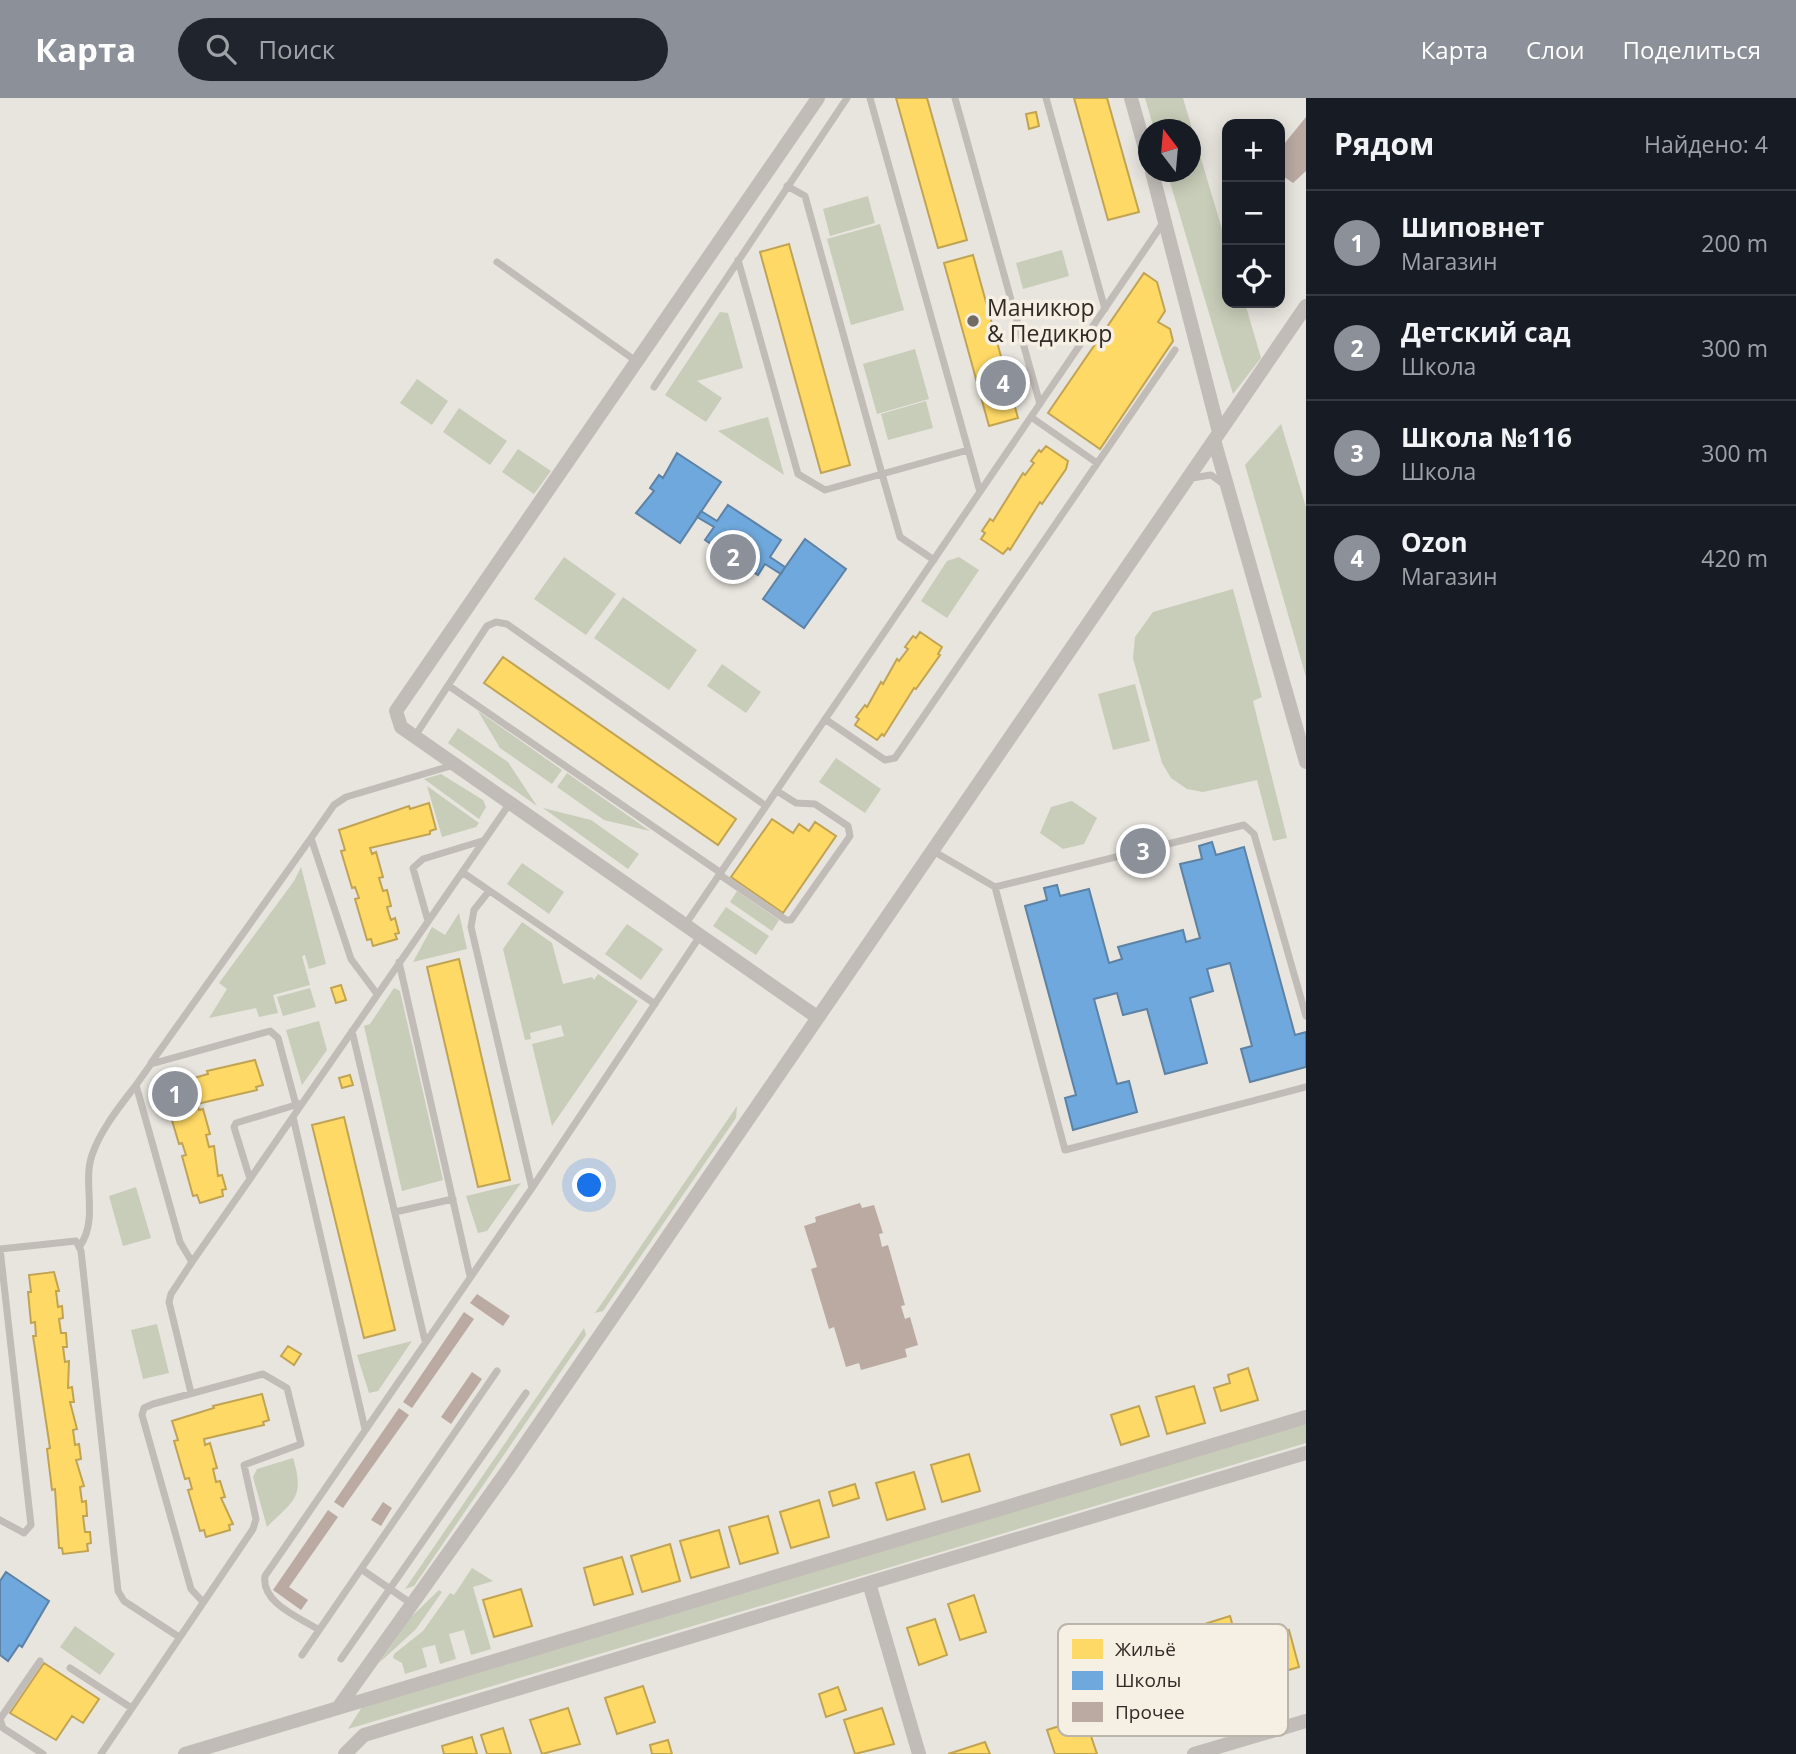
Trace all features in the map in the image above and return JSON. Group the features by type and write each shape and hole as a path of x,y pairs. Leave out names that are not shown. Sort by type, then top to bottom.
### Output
{"street":[{"path":"817,1017 397,721 399,704 818,98"},
{"path":"1131,98 1138,122"},
{"path":"1155,182 1166,219 1228,489 1306,762"},
{"path":"340,1705 1306,306"},
{"path":"185,1754 340,1705 1306,1417"},
{"path":"345,1754 364,1735 1306,1453"},
{"path":"869,1583 919,1754"},
{"path":"1288,1726 1306,1721"},
{"path":"1194,1754 1255,1736"}],"lane":[{"path":"654,387 847,98"},
{"path":"870,98 980,492"},
{"path":"955,98 1040,404"},
{"path":"1046,98 1105,309"},
{"path":"786,186 806,196 900,537 934,560"},
{"path":"685,925 1166,219"},
{"path":"738,260 798,474 825,490 968,450"},
{"path":"497,262 636,361"},
{"path":"825,719 886,760 895,758 1175,350"},
{"path":"1031,417 1097,463"},
{"path":"1181,487 1201,474 1218,479 1228,489"},
{"path":"415,736 487,626 496,622 507,624 766,806"},
{"path":"449,686 788,921 794,918 850,836 848,826 815,804 793,802 777,791"},
{"path":"179,1637 124,1601 118,1591 80,1245 89,1228 91,1156 109,1121 334,805 346,797 456,765"},
{"path":"191,1394 169,1302 171,1294 299,1104 510,802"},
{"path":"932,851 995,887 1244,825 1254,834 1306,1016"},
{"path":"311,838 351,959 377,994"},
{"path":"428,921 413,868 423,859 483,841"},
{"path":"462,872 654,1004"},
{"path":"995,887 1065,1150 1306,1087"},
{"path":"489,891 474,910 471,927 532,1188"},
{"path":"319,1630 270,1597 264,1584 265,1576 532,1188 700,936"},
{"path":"399,962 470,1276"},
{"path":"150,1064 270,1031 278,1038 299,1104"},
{"path":"352,1031 425,1341"},
{"path":"136,1085 180,1242 192,1262"},
{"path":"250,1179 234,1128 236,1124 299,1104"},
{"path":"292,1117 365,1429"},
{"path":"395,1212 453,1199"},
{"path":"0,1520 24,1533 30,1525 0,1249 70,1240 80,1245"},
{"path":"302,1655 497,1371"},
{"path":"101,1754 130,1707 179,1637 203,1602 253,1528 256,1519 244,1465 298,1448 302,1440 287,1388 267,1376 258,1375 153,1404 144,1408 142,1415 191,1589 203,1602"},
{"path":"341,1658 526,1393"},
{"path":"361,1569 412,1604"},
{"path":"40,1661 0,1719 3,1728 43,1754"},
{"path":"70,1668 130,1707"}],"green space":[{"path":"1145,98 1183,98 1189,119 1151,119"},
{"path":"1201,159 1222,229 1222,308 1246,308 1261,358 1233,394 1170,182 1201,182"},
{"path":"868,196 875,223 830,236 823,209"},
{"path":"880,224 904,310 851,325 827,239"},
{"path":"1062,250 1069,276 1023,289 1016,263"},
{"path":"720,312 728,313 743,368 697,381 722,398 706,422 665,395"},
{"path":"915,349 929,399 877,414 863,364"},
{"path":"417,379 448,401 432,425 400,403"},
{"path":"926,401 933,428 888,440 881,414"},
{"path":"459,408 507,441 490,465 443,432"},
{"path":"768,417 784,475 718,431"},
{"path":"1281,424 1306,507 1306,677 1245,465"},
{"path":"518,449 551,471 534,494 502,472"},
{"path":"564,557 616,594 586,635 534,599"},
{"path":"959,557 979,570 947,618 921,601 947,561"},
{"path":"1233,589 1262,697 1253,701 1287,838 1273,841 1257,780 1203,792 1187,789 1171,778 1162,763 1133,658 1135,637 1153,612"},
{"path":"623,597 697,650 669,690 594,638"},
{"path":"722,664 761,692 746,713 707,686"},
{"path":"1135,684 1150,741 1113,750 1098,694"},
{"path":"478,711 562,770 552,784 500,748"},
{"path":"458,728 508,762 537,806 448,743"},
{"path":"836,758 881,789 865,813 819,782"},
{"path":"567,773 650,831 604,820 557,787"},
{"path":"441,774 483,800 486,807 479,819 424,779"},
{"path":"427,786 479,823 476,827 442,837"},
{"path":"1072,801 1097,818 1084,844 1063,849 1040,833 1051,807"},
{"path":"543,808 591,820 639,854 628,869"},
{"path":"522,863 564,892 549,914 507,884"},
{"path":"301,867 326,964 309,969 305,955 302,956 310,985 273,995 278,1013 259,1017 256,1008 209,1018 227,989 219,983 294,881"},
{"path":"737,891 779,920 772,931 730,902"},
{"path":"726,907 769,936 756,955 713,926"},
{"path":"459,913 467,949 413,962 432,927 445,935"},
{"path":"522,922 552,943 563,984 592,977 594,980 598,974 638,1001 552,1126 532,1044 564,1036 561,1025 530,1033 531,1039 525,1040 503,949"},
{"path":"627,924 663,949 641,980 605,954"},
{"path":"310,988 316,1007 283,1016 277,997"},
{"path":"394,988 400,991 443,1180 402,1191 364,1026 370,1024"},
{"path":"319,1021 327,1050 302,1085 286,1030"},
{"path":"737,1106 736,1118 603,1311 595,1313"},
{"path":"521,1183 487,1231 478,1233 466,1196"},
{"path":"136,1187 151,1238 123,1246 109,1196"},
{"path":"157,1324 169,1373 143,1379 131,1330"},
{"path":"584,1328 586,1335 414,1586 405,1589"},
{"path":"412,1341 378,1391 369,1393 357,1355"},
{"path":"1306,1421 1306,1443 348,1729 364,1704"},
{"path":"293,1458 298,1482 295,1497 267,1527 253,1477 257,1469"},
{"path":"472,1568 493,1581 473,1587 491,1649 471,1655 464,1630 449,1634 456,1659 440,1664 435,1645 422,1648 427,1667 405,1674 402,1663 393,1658 394,1654 423,1631 450,1593 454,1595"},
{"path":"439,1590 442,1592 416,1629 379,1663 411,1617"},
{"path":"75,1626 115,1654 100,1675 60,1647"}],"building: Жильё":[{"path":"896,98 927,98 967,240 938,248"},
{"path":"1074,98 1107,98 1139,212 1108,220"},
{"path":"1036,112 1039,126 1029,129 1026,114"},
{"path":"789,244 850,465 821,473 760,252"},
{"path":"973,255 1018,418 989,426 944,263"},
{"path":"1144,273 1157,282 1165,311 1158,322 1170,329 1173,341 1100,449 1048,413"},
{"path":"1046,446 1068,461 1066,469 1042,504 1040,502 1010,550 1008,548 1003,554 981,539 985,533 982,531 990,519 993,521 1023,473 1025,475 1034,463 1031,461 1039,450 1041,452"},
{"path":"920,632 942,647 938,654 940,655 916,689 914,688 884,736 882,734 877,740 855,725 859,719 856,717 865,705 867,707 897,659 899,661 908,649 905,647 913,636 916,638"},
{"path":"503,657 736,819 718,845 484,683"},
{"path":"429,803 436,829 430,831 430,834 370,848 372,854 376,852 383,877 379,878 383,891 387,890 391,906 387,907 391,920 395,918 399,933 395,934 397,939 373,946 371,939 367,940 355,899 359,898 355,887 352,888 341,851 345,850 339,830 409,806 410,809"},
{"path":"772,819 793,833 799,824 809,831 815,822 836,836 783,913 731,877"},
{"path":"459,959 510,1180 478,1187 427,967"},
{"path":"341,985 346,1000 336,1003 331,988"},
{"path":"255,1060 263,1085 256,1087 257,1090 197,1104 199,1110 203,1109 210,1134 206,1135 209,1147 214,1146 218,1176 222,1175 226,1189 222,1190 223,1196 200,1203 197,1195 193,1196 182,1156 186,1155 182,1143 179,1144 168,1107 171,1106 166,1086 208,1074 207,1071"},
{"path":"350,1075 353,1085 342,1088 339,1078"},
{"path":"344,1117 395,1330 364,1338 312,1125"},
{"path":"54,1272 59,1291 56,1291 58,1307 62,1306 63,1318 59,1319 61,1333 66,1333 67,1347 63,1347 65,1362 69,1361 68,1388 72,1387 74,1402 70,1402 77,1429 73,1430 81,1459 76,1460 84,1486 80,1487 82,1502 86,1501 87,1516 83,1516 85,1532 90,1532 91,1543 87,1544 88,1551 63,1554 62,1548 59,1548 55,1489 52,1490 47,1449 50,1448 33,1336 36,1336 35,1322 31,1323 28,1292 31,1292 29,1275"},
{"path":"288,1346 301,1354 294,1365 281,1356"},
{"path":"1248,1368 1258,1400 1221,1411 1214,1388 1230,1383 1228,1375"},
{"path":"1194,1386 1205,1423 1167,1434 1156,1397"},
{"path":"262,1394 269,1420 263,1422 264,1425 204,1439 205,1445 210,1443 217,1468 213,1469 216,1482 220,1481 225,1497 221,1498 233,1524 229,1525 230,1530 206,1537 204,1530 200,1531 188,1490 192,1489 189,1478 185,1479 174,1441 178,1440 172,1421 214,1408 213,1406"},
{"path":"1139,1406 1149,1436 1121,1445 1111,1415"},
{"path":"969,1454 980,1491 942,1502 931,1465"},
{"path":"914,1472 925,1509 887,1520 876,1483"},
{"path":"855,1484 859,1498 833,1506 829,1492"},
{"path":"819,1500 829,1537 791,1548 780,1512"},
{"path":"768,1516 778,1553 740,1564 729,1527"},
{"path":"719,1530 729,1567 691,1578 680,1541"},
{"path":"670,1544 680,1581 642,1592 631,1556"},
{"path":"622,1557 633,1594 594,1605 584,1568"},
{"path":"521,1589 532,1626 494,1637 483,1600"},
{"path":"974,1595 986,1632 960,1640 948,1604"},
{"path":"1230,1616 1232,1624 1205,1624"},
{"path":"935,1619 947,1655 919,1665 907,1628"},
{"path":"1288,1630 1299,1667 1288,1670"},
{"path":"44,1663 99,1699 83,1723 72,1716 56,1740 10,1713"},
{"path":"643,1686 655,1722 617,1734 605,1698"},
{"path":"838,1687 846,1710 826,1717 819,1694"},
{"path":"568,1708 580,1744 542,1754 530,1720"},
{"path":"882,1708 894,1744 855,1754 844,1720"},
{"path":"1058,1727 1058,1736 1091,1736 1097,1754 1055,1754 1047,1730"},
{"path":"503,1728 511,1754 487,1754 481,1735"},
{"path":"472,1737 477,1754 444,1754 442,1746"},
{"path":"668,1740 672,1754 652,1754 650,1745"},
{"path":"985,1742 990,1754 948,1754"}],"building: Школы":[{"path":"677,453 721,482 680,543 636,513 654,491 650,488 659,475 663,478"},
{"path":"728,505 781,540 770,557 785,567 781,574 765,564 758,575 705,540 714,527 697,517 701,511 717,521"},
{"path":"805,539 846,569 804,628 763,599"},
{"path":"1212,842 1216,855 1244,847 1295,1035 1306,1032 1306,1067 1250,1082 1241,1049 1252,1046 1230,963 1207,969 1213,991 1190,998 1207,1063 1165,1074 1147,1009 1123,1015 1117,993 1094,999 1117,1084 1129,1081 1137,1112 1073,1130 1065,1098 1076,1095 1025,906 1047,900 1044,888 1057,885 1060,896 1089,889 1109,963 1122,959 1118,947 1183,930 1186,942 1200,938 1180,864 1202,859 1199,846"},
{"path":"6,1572 49,1601 22,1647 19,1645 8,1661 0,1655 0,1581"}],"building: Прочее":[{"path":"1306,117 1306,171 1293,183 1285,177 1285,143"},
{"path":"860,1203 862,1208 874,1205 883,1233 879,1234 882,1247 888,1245 905,1305 901,1306 905,1319 910,1317 918,1345 905,1349 907,1357 861,1370 859,1363 846,1367 834,1327 829,1329 811,1269 817,1267 804,1226 816,1222 815,1217"},
{"path":"477,1294 510,1316 503,1326 470,1303"},
{"path":"464,1312 474,1319 412,1408 403,1402"},
{"path":"472,1372 482,1379 451,1424 441,1417"},
{"path":"399,1408 409,1415 343,1508 334,1502"},
{"path":"383,1502 392,1508 381,1526 371,1520"},
{"path":"328,1510 338,1517 289,1587 308,1600 301,1610 273,1590"}],"place":[{"name":"Маникюр & Педикюр","path":"973,321"},
{"name":"Ozon","path":"1003,383"},
{"name":"Детский сад","path":"733,557"},
{"name":"Школа №116","path":"1143,851"},
{"name":"Шиповнет","path":"175,1094"}]}
